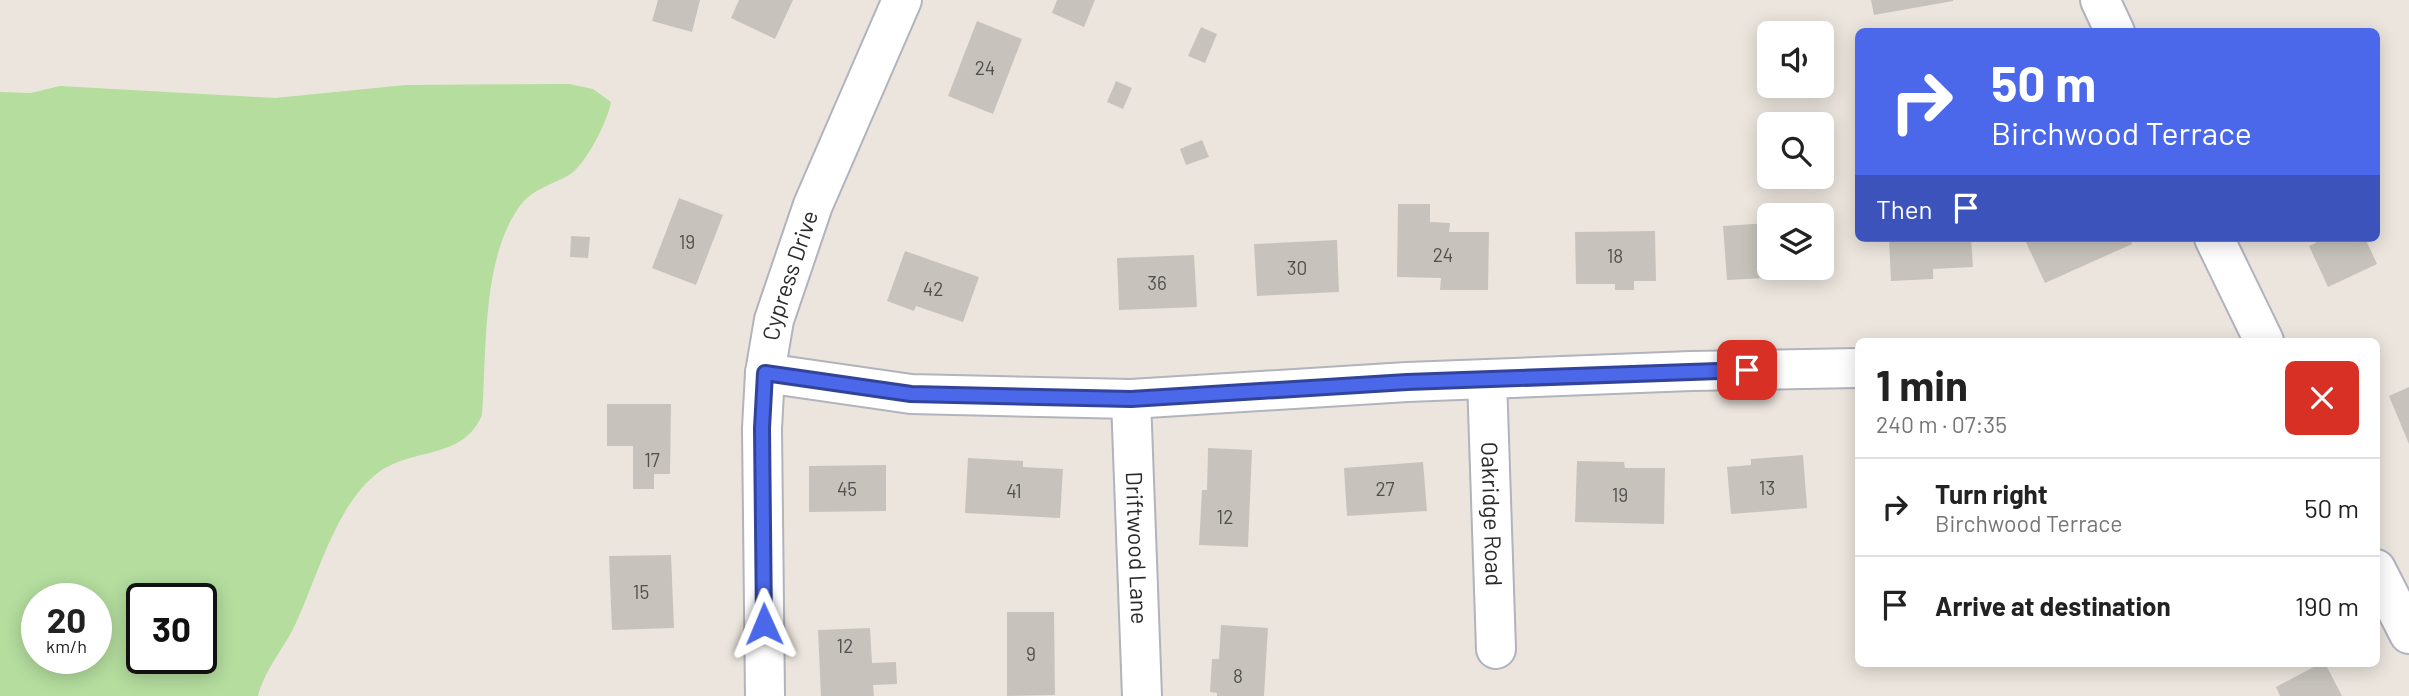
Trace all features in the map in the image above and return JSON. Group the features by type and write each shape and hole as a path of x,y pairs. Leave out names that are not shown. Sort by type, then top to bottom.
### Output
{"street":[{"name":"Cypress Drive","path":"765,696 762,428 765,373 774,320 813,205 902,0"},
{"path":"2100,0 2113,28"},
{"path":"2216,242 2262,338"},
{"path":"765,373 911,394 1131,399 1486,379 1855,368"},
{"name":"Oakridge Road","path":"1486,379 1496,649"},
{"name":"Driftwood Lane","path":"1131,399 1142,696"},
{"path":"2380,577 2409,634"}],"green space":[{"path":"569,84 593,89 611,102 601,130 576,170 528,197 509,223 493,275 486,333 482,415 474,429 450,446 393,464 364,486 339,522 295,625 269,669 258,696 0,696 0,92 31,93 60,86 275,98 406,85"}],"building":[{"path":"658,0 700,0 692,32 652,21"},
{"path":"739,0 793,0 775,39 731,18"},
{"path":"1057,0 1095,0 1084,27 1052,13"},
{"path":"1871,0 1953,0 1953,1 1874,15"},
{"path":"977,21 1022,39 993,114 948,96"},
{"path":"1201,27 1217,34 1205,63 1188,56"},
{"path":"1116,81 1132,88 1123,109 1107,102"},
{"path":"1202,140 1209,157 1186,165 1180,149"},
{"path":"679,198 723,215 696,285 652,268"},
{"path":"1398,204 1430,204 1430,222 1450,223 1449,232 1489,232 1488,290 1440,290 1441,278 1397,277"},
{"path":"1757,224 1757,278 1727,280 1723,226"},
{"path":"1655,231 1656,281 1634,281 1634,290 1615,290 1615,284 1576,284 1575,232"},
{"path":"571,236 590,237 588,258 570,257"},
{"path":"1337,240 1339,292 1257,296 1254,244"},
{"path":"1889,242 1971,242 1973,267 1933,269 1933,279 1891,281"},
{"path":"2026,242 2132,244 2045,283"},
{"path":"2367,242 2377,264 2328,287 2309,246 2316,243"},
{"path":"905,251 979,277 963,322 916,306 914,311 887,301"},
{"path":"1194,255 1197,307 1119,310 1117,258"},
{"path":"2409,387 2409,444 2389,396"},
{"path":"607,404 671,404 670,474 654,474 654,489 633,489 633,446 607,446"},
{"path":"1208,448 1252,450 1248,547 1199,545 1202,490 1207,490"},
{"path":"1803,455 1807,508 1731,514 1727,467 1751,465 1751,459"},
{"path":"968,458 1023,461 1023,467 1063,469 1060,518 965,513"},
{"path":"1577,461 1624,462 1625,468 1665,468 1664,524 1575,522"},
{"path":"1423,462 1427,511 1347,516 1344,468"},
{"path":"886,465 886,511 809,512 809,466"},
{"path":"671,555 674,628 612,630 609,556"},
{"path":"1007,612 1054,612 1055,695 1007,696"},
{"path":"1221,625 1268,628 1264,696 1217,696 1217,693 1210,692 1212,659 1219,659"},
{"path":"870,628 872,663 896,662 897,684 873,685 874,696 821,696 818,630"},
{"path":"2314,667 2327,667 2342,696 2280,696 2276,687"}],"route":[{"path":"764,624 762,428 765,373 911,394 1131,399 1407,382 1747,370"}]}
